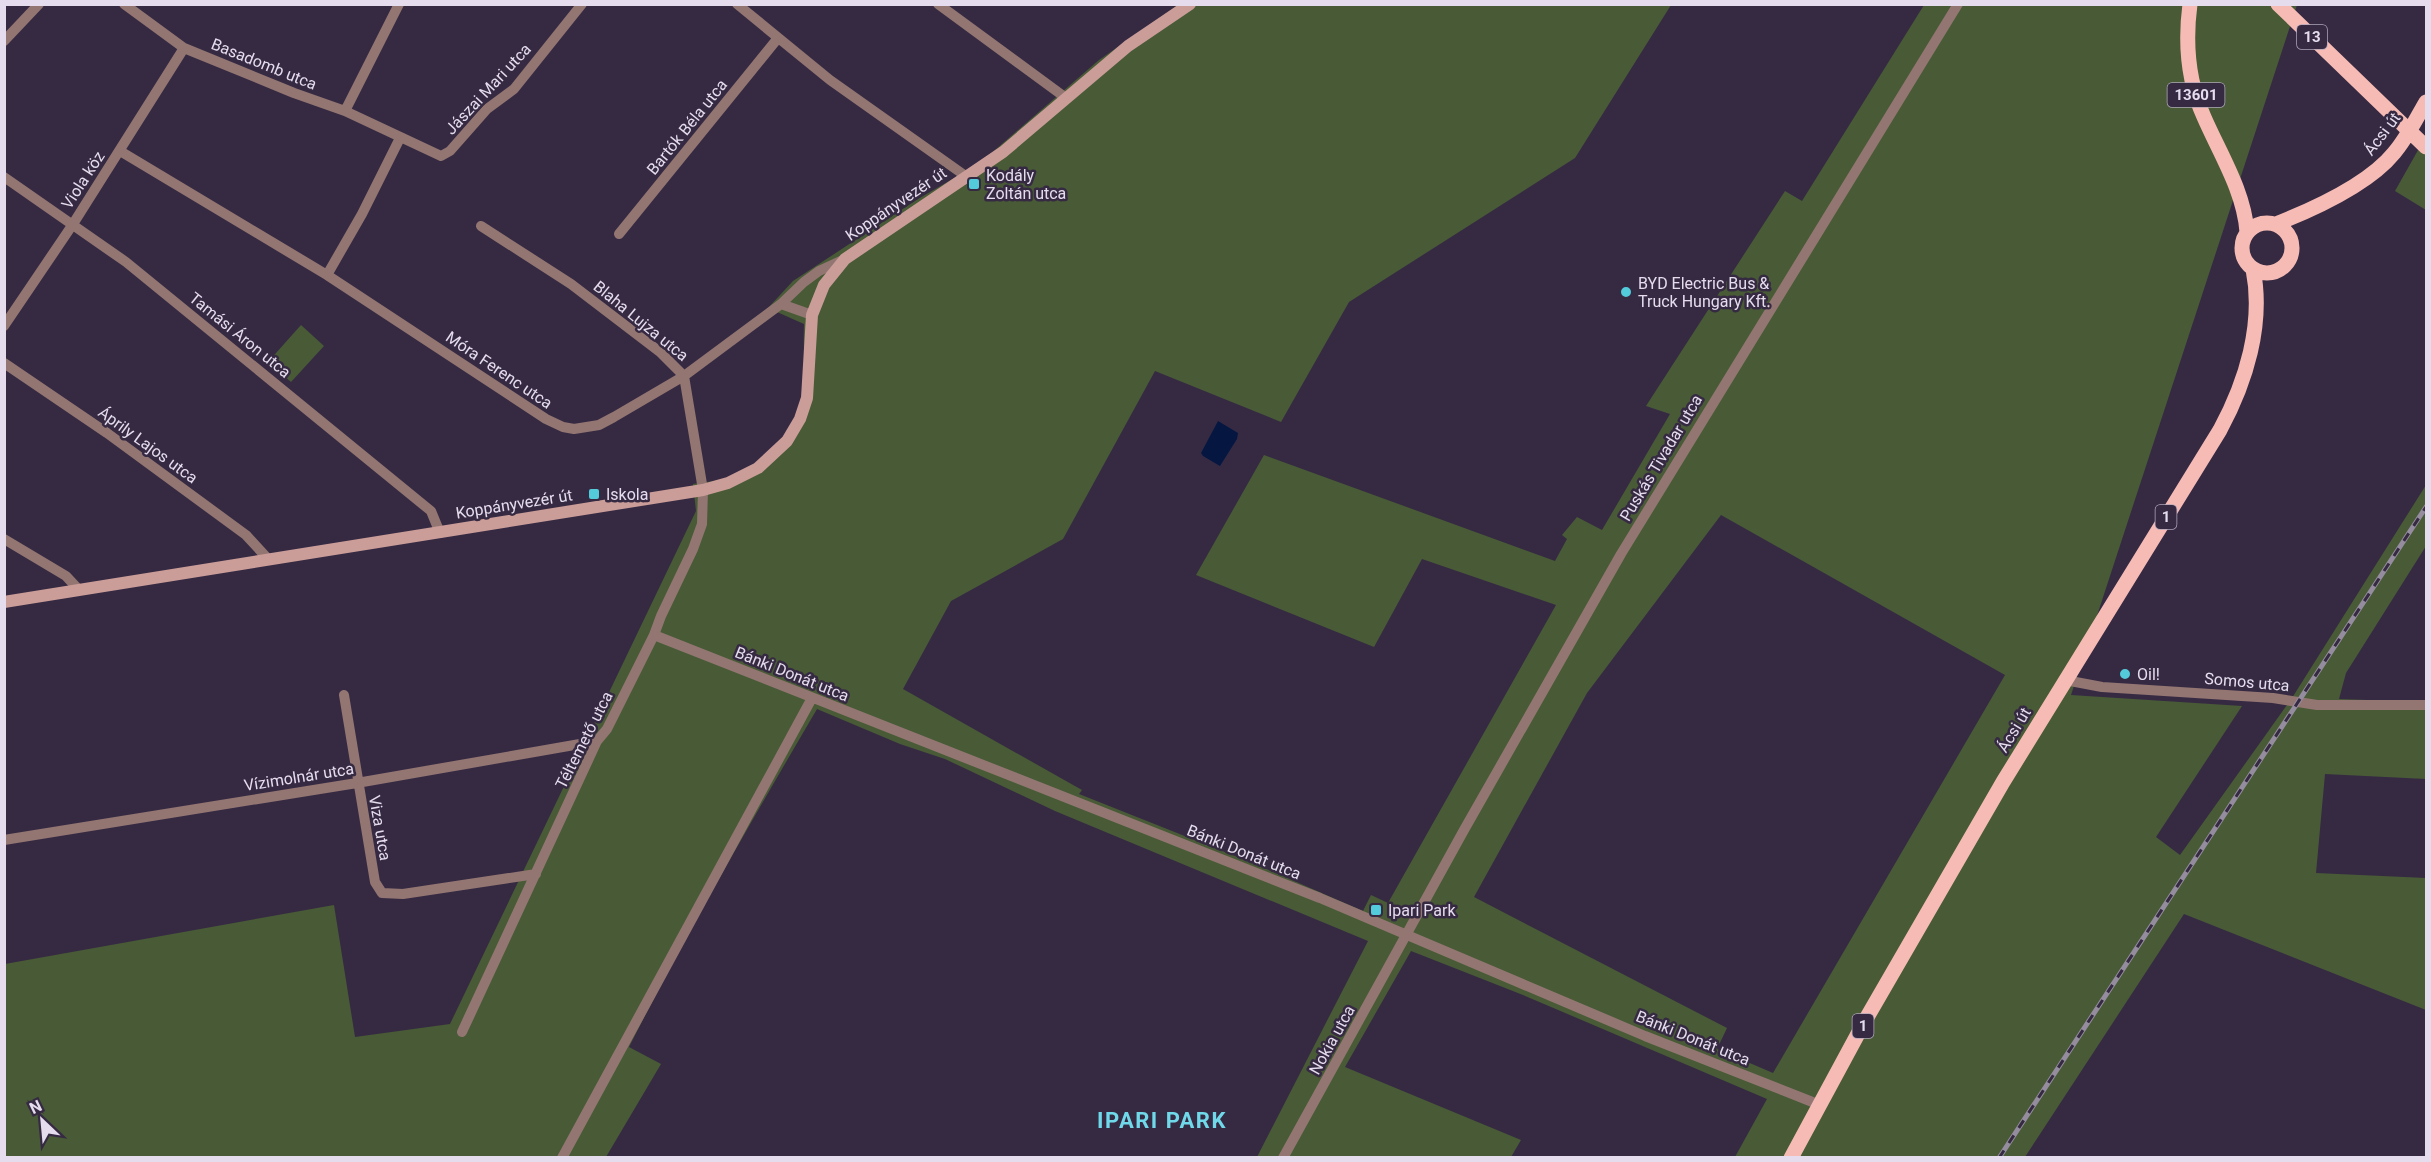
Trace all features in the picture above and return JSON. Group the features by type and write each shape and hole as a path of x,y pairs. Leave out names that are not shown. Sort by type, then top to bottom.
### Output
{"main road":[{"name":"13601","path":"2190,4 2188,42 2194,90 2232,178 2246,219 2247,232"},
{"name":"13","path":"2278,4 2427,147"},
{"name":"Ácsi út","path":"2272,223 2329,200 2383,165 2394,153 2427,102"},
{"name":"13601","path":"2232,178 2253,207 2272,223"},
{"name":"Ácsi út","path":"2291,239 2301,226 2329,200"},
{"name":"1","path":"2253,269 2243,254 2243,242 2247,232 2257,225 2272,223"},
{"path":"2272,223 2286,230 2291,239"},
{"name":"1","path":"2274,272 2284,267 2290,260 2293,250 2291,239"},
{"name":"Ácsi út","path":"1791,1158 1866,1019 2065,680 2224,422 2242,381 2253,340 2256,318 2253,269"},
{"path":"2253,269 2263,273 2274,272"},
{"name":"Ácsi út","path":"2256,318 2274,272"}],"street":[{"path":"4,42 39,4"},
{"name":"Basadomb utca","path":"124,4 184,48 294,93 345,111 400,138"},
{"name":"Jászai Mari utca","path":"400,138 436,155 446,155 487,109 514,89 582,4"},
{"path":"737,4 830,80 967,177"},
{"path":"938,4 1066,98"},
{"name":"Puskás Tivadar utca","path":"1407,936 1464,830 1621,554 1958,4"},
{"path":"345,111 393,6"},
{"name":"Koppányvezér út","path":"4,602 703,490 734,480 758,468 787,441 800,419 807,398 812,315 824,285 845,259 1003,152 1128,46 1180,6"},
{"name":"Bartók Béla utca","path":"619,234 778,38"},
{"name":"Viola köz","path":"4,326 73,224 184,48"},
{"path":"327,275 362,214 400,138"},
{"name":"Móra Ferenc utca","path":"120,151 327,275 546,419 563,427 585,428 599,424 684,376 781,304 819,271 845,259"},
{"name":"Tamási Áron utca","path":"4,177 126,262 431,510 440,533"},
{"name":"Blaha Lujza utca","path":"481,226 571,284 660,352 684,376 703,490"},
{"path":"781,304 812,315"},
{"name":"Áprily Lajos utca","path":"4,363 107,433 246,535 268,559"},
{"name":"Téltemető utca","path":"462,1032 597,741 607,729 654,635 699,535 702,524 703,490"},
{"path":"4,539 66,576 79,590"},
{"name":"Bánki Donát utca","path":"654,635 1206,853 1645,1036 1820,1105"},
{"name":"Somos utca","path":"2065,680 2102,687 2273,698 2317,705 2427,705"},
{"name":"Viza utca","path":"344,695 375,882 382,893 403,894 536,874"},
{"path":"562,1158 812,698"},
{"name":"Vízimolnár utca","path":"4,840 357,783 597,741"},
{"name":"Nokia utca","path":"1283,1158 1407,936"}],"green space":[{"path":"1178,5 1671,5 1575,158 1349,302 1281,422 1155,371 1063,539 951,601 903,689 1082,790 1079,794 1255,864 1363,911 1371,895 1388,903 1556,605 1422,559 1374,647 1196,575 1264,455 1555,561 1567,539 1562,535 1577,517 1602,530 1670,414 1646,406 1785,191 1802,201 1924,5 2297,5 2071,695 2242,706 2156,837 2180,855 2292,698 2426,485 2426,546 2346,673 2339,699 2426,702 2426,779 2325,774 2316,873 2426,878 2426,1010 2184,914 2025,1157 1735,1157 1767,1099 1523,995 1411,951 1345,1067 1521,1140 1511,1157 1257,1157 1368,941 1055,811 945,759 900,744 817,709 744,834 629,1047 661,1064 606,1157 5,1158 5,964 334,905 355,1037 450,1024 696,511 693,484 729,478 753,466 775,447 798,411 803,380 804,324 768,308 793,281 918,199 980,163 1099,60","holes":["1721,515 2005,675 1773,1073 1717,1049 1727,1028 1474,897 1587,693"]},
{"path":"2426,136 2426,210 2395,191"},
{"path":"301,325 324,346 291,382 268,362"}],"water":[{"path":"1218,421 1238,433 1237,439 1220,466 1201,453"}],"railway":[{"path":"1999,1158 2426,507"}],"place":[{"name":"Kodály Zoltán utca","path":"974,184"},
{"name":"BYD Electric Bus & Truck Hungary Kft.","path":"1626,292"},
{"name":"Iskola","path":"594,494"},
{"name":"Oil!","path":"2125,674"},
{"name":"Ipari Park","path":"1376,910"}],"district":[{"name":"IPARI PARK","path":"1162,1120"}]}
